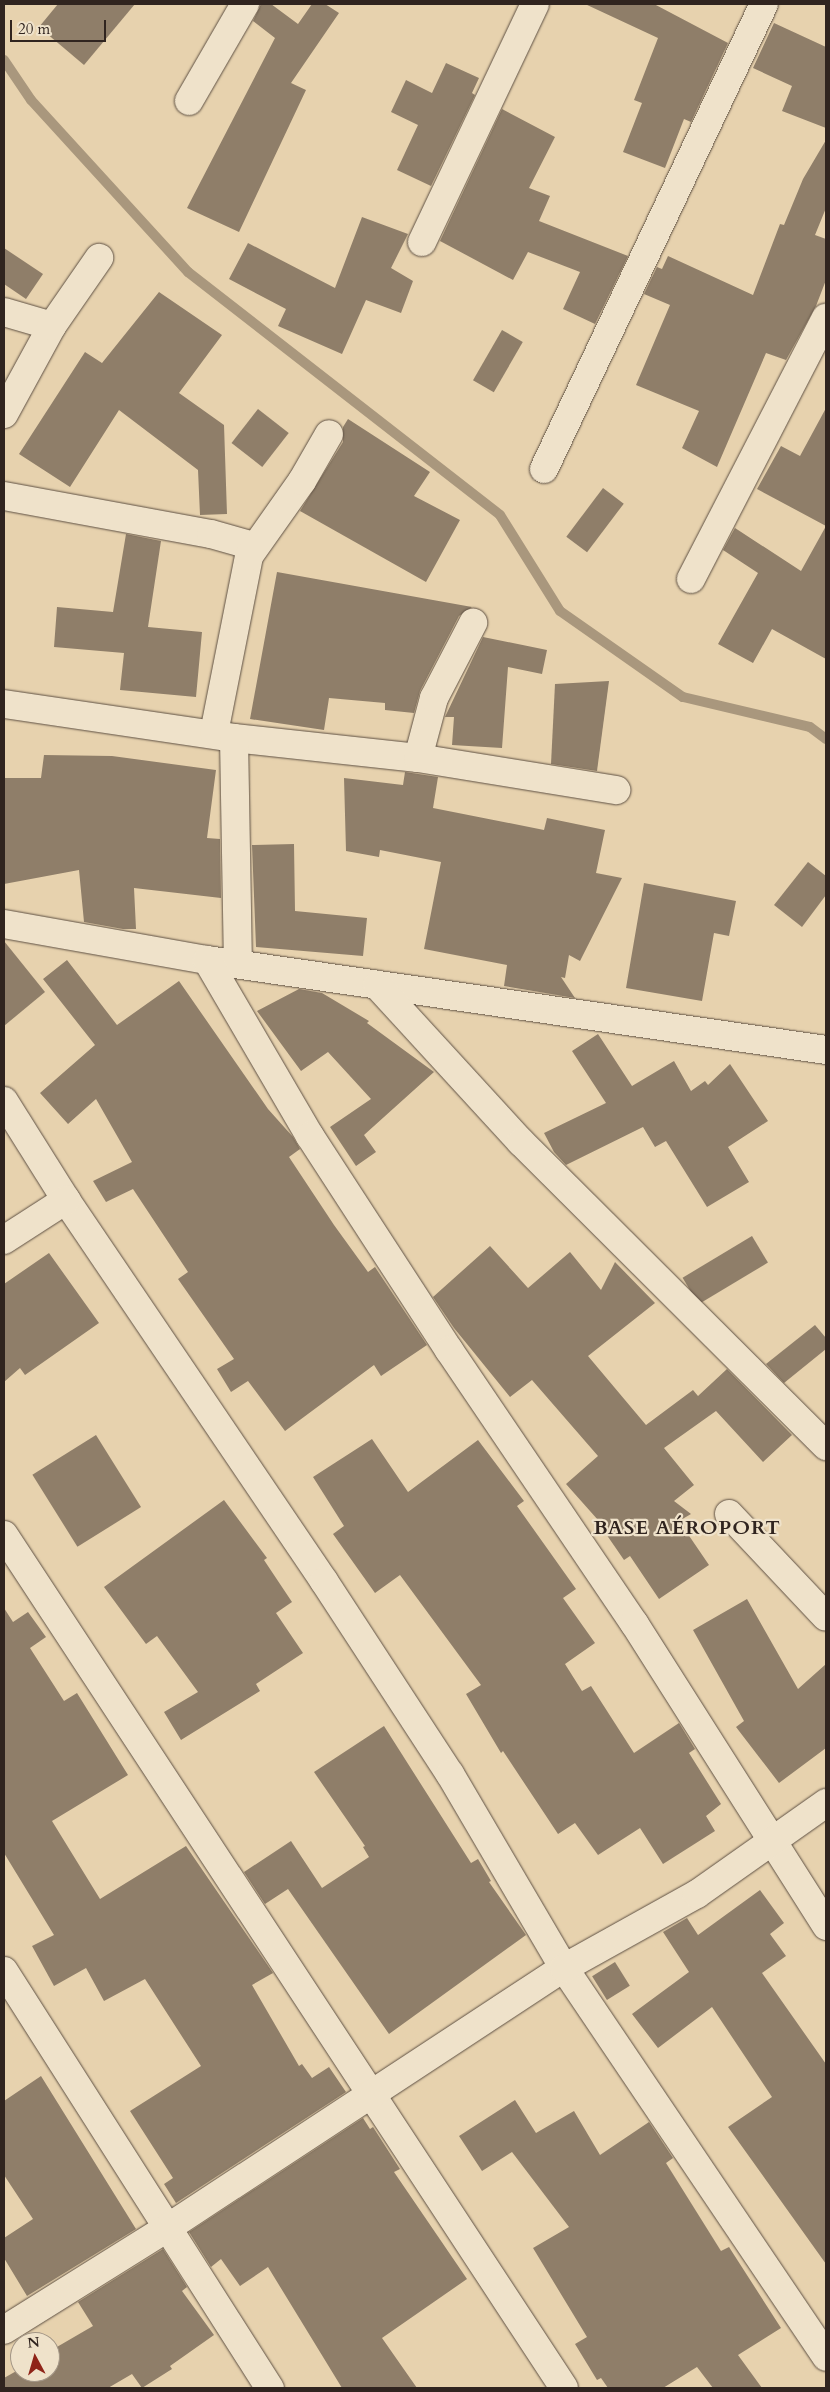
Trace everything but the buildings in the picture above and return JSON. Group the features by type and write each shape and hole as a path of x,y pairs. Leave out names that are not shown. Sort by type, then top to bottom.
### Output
{"street":[{"path":"189,101 244,4"},
{"path":"422,242 535,4"},
{"path":"544,469 764,4"},
{"path":"4,414 52,326 99,258"},
{"path":"4,312 52,326"},
{"path":"691,579 826,318"},
{"path":"238,964 224,736 246,567 253,546 302,481 329,434"},
{"path":"4,496 212,534 253,546"},
{"path":"418,758 434,698 473,623"},
{"path":"4,704 224,736 418,758 616,790"},
{"path":"4,924 207,960 826,1050"},
{"path":"207,960 310,1136 449,1350 655,1655 771,1842 826,1926"},
{"path":"377,985 521,1142 826,1446"},
{"path":"4,1101 66,1200 324,1581 444,1766 564,1968 826,2357"},
{"path":"4,1240 66,1200"},
{"path":"729,1514 826,1617"},
{"path":"4,1535 564,2388"},
{"path":"4,2330 169,2227 564,1968 697,1894 826,1803"},
{"path":"4,1971 270,2388"}],"waterway":[{"path":"4,60 31,100 188,272 500,515 560,611 683,697 810,727 826,739"}],"district":[{"name":"BASE AÉROPORT","path":"687,1527"}]}
